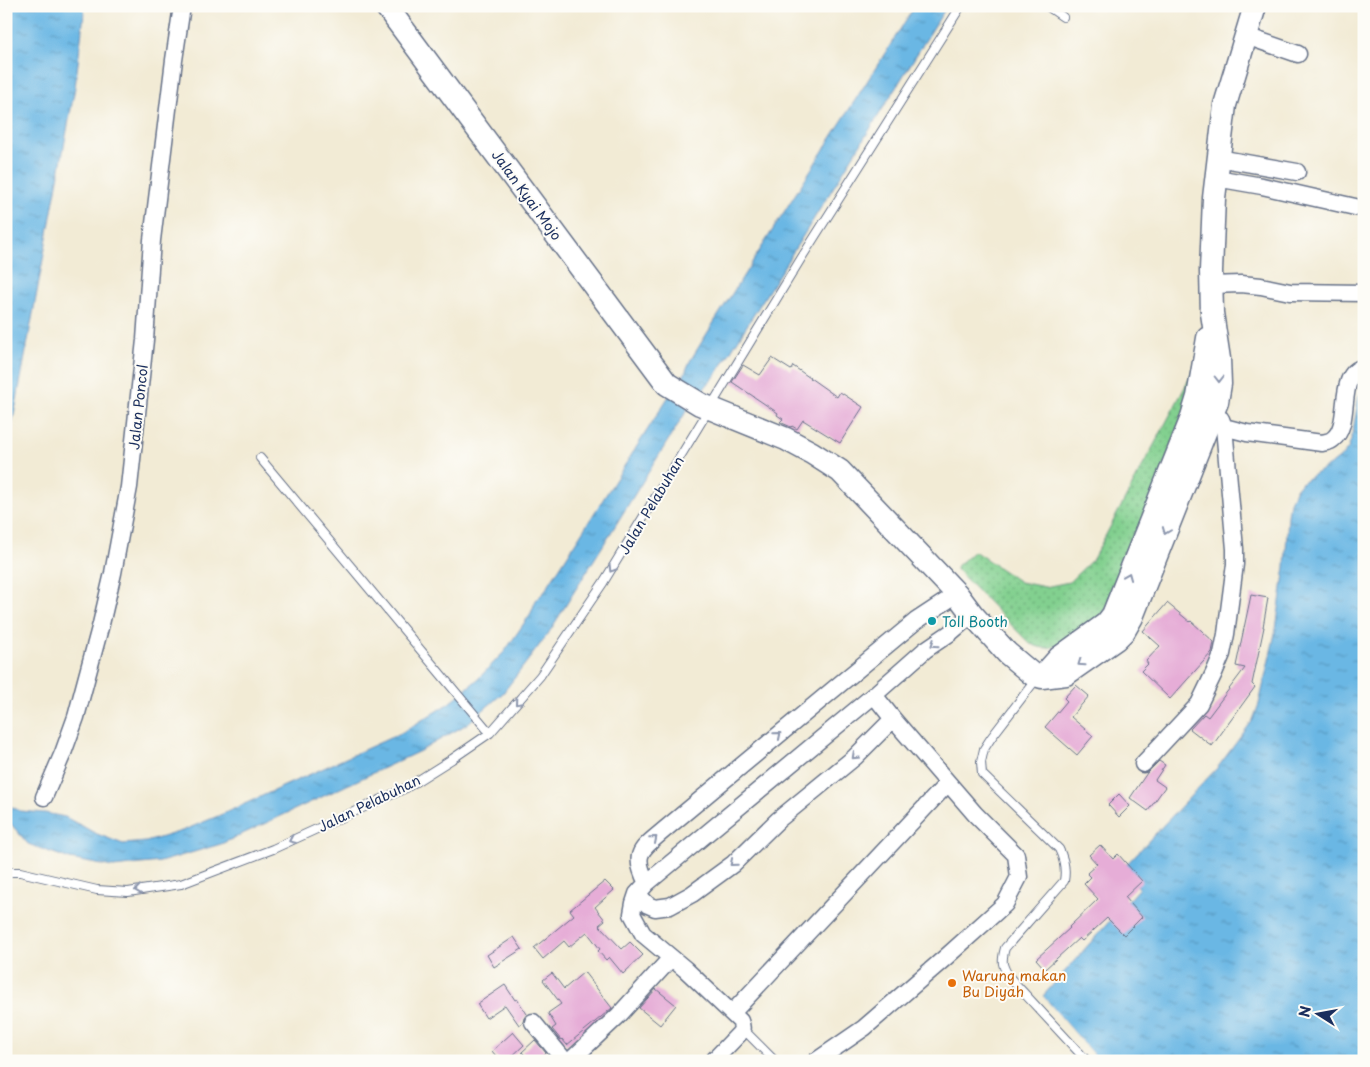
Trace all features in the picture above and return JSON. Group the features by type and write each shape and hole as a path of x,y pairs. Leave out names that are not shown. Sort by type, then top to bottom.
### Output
{"main road":[{"name":"Jalan Kyai Mojo","path":"386,6 667,384 705,406"},
{"path":"705,406 786,439 840,471 957,594 1007,653 1032,674 1040,677 1066,674 1116,639 1119,623 1132,617 1217,402 1220,384 1219,359 1212,313 1211,284 1214,198 1224,105 1255,6"}],"street":[{"name":"Jalan Poncol","path":"44,797 63,753 78,708 107,598 130,488 145,340 152,240 182,6"},
{"path":"1246,36 1298,54"},
{"path":"1217,168 1297,172"},
{"path":"1217,168 1271,188 1364,209"},
{"path":"1211,284 1261,286 1290,292 1364,293"},
{"path":"1211,414 1247,433 1322,443 1329,441 1335,438 1340,430 1351,377 1355,370 1364,367"},
{"path":"1143,764 1199,704 1222,654 1226,634 1235,564 1235,549 1211,414"},
{"path":"893,719 855,757 778,820 733,864 692,894 670,906 655,908 648,905 642,888 642,873 639,860 642,848 916,621 957,594"},
{"path":"713,1061 740,1034 742,1028 740,1021 643,934 632,914 634,903 642,888 874,695 925,650 950,633 972,614"},
{"path":"816,1061 864,1028 1005,904 1019,877 1016,854 975,814 874,695"},
{"path":"732,1013 948,783"},
{"path":"570,1061 619,1015 672,958"},
{"path":"533,1022 565,1061"}],"lane":[{"name":"Jalan Pelabuhan","path":"6,874 20,872 97,890 128,892 181,884 273,848 406,788 490,733 540,676 603,583 705,406 961,6"},
{"path":"1047,6 1063,17"},
{"path":"260,458 490,733"},
{"path":"1040,677 984,749 981,762 982,774 1059,849 1063,857 1065,874 1064,881 1005,948 1002,959 1004,969 1010,978 1086,1061"},
{"path":"742,1028 775,1061"}],"green space":[{"path":"1201,357 1193,401 1105,611 1078,635 1062,644 1045,648 1030,644 955,568 974,551 1020,582 1045,587 1069,582 1093,559"}],"water":[{"path":"6,6 85,6 75,87 6,451"},
{"path":"915,6 947,6 716,375 692,402 548,634 503,693 467,724 420,751 221,844 160,862 113,867 70,859 28,844 11,824 6,823 6,804 20,811 65,817 97,834 123,844 146,842 182,831 218,816 401,733 448,704 478,679 505,651 531,613 536,600 544,592 669,396 679,387 690,361 716,319"},
{"path":"1364,394 1364,1061 1099,1061 1043,996 1139,888 1125,866 1218,767 1253,720 1259,704 1276,629 1285,567 1290,502 1296,489 1302,482 1333,463 1348,449 1352,437 1359,395"}],"pier":[{"path":"1043,996 1099,1061 1096,1061 1041,998"}],"building":[{"path":"772,358 791,370 793,366 837,397 840,392 863,407 840,443 803,420 797,429 780,422 783,419 777,415 778,413 732,382 743,365 760,375"},
{"path":"1251,595 1268,598 1252,684 1255,687 1212,746 1190,729 1204,714 1208,717 1245,668 1236,666"},
{"path":"1167,603 1214,642 1212,652 1170,699 1141,671 1148,664 1146,661 1160,646 1143,631"},
{"path":"1076,685 1089,696 1071,717 1093,736 1077,755 1045,727 1067,701 1064,698"},
{"path":"1159,761 1165,765 1155,780 1165,787 1148,811 1130,798 1147,773"},
{"path":"1119,794 1130,806 1119,817 1108,805"},
{"path":"1100,845 1113,859 1118,854 1142,881 1125,897 1142,917 1124,935 1107,918 1082,941 1079,938 1045,969 1036,959 1098,899 1084,884 1091,877 1087,873 1097,864 1089,855"},
{"path":"605,881 614,890 595,907 605,920 599,925 622,949 630,942 643,955 623,974 609,957 606,960 598,951 600,949 587,932 569,947 564,941 543,959 534,948 574,915 570,910"},
{"path":"514,937 522,949 494,967 487,955"},
{"path":"584,972 612,1008 567,1045 552,1029 556,1026 548,1013 561,1004 543,980 552,973 564,989"},
{"path":"505,985 527,1014 519,1025 505,1005 486,1018 477,1004"},
{"path":"656,989 676,1005 660,1025 639,1008"},
{"path":"513,1032 524,1045 507,1061 500,1061 492,1051"},
{"path":"535,1040 546,1053 543,1056 547,1061 530,1061 522,1052"}],"place":[{"name":"Toll Booth","path":"932,621"},
{"name":"Warung makan Bu Diyah","path":"952,983"}]}
